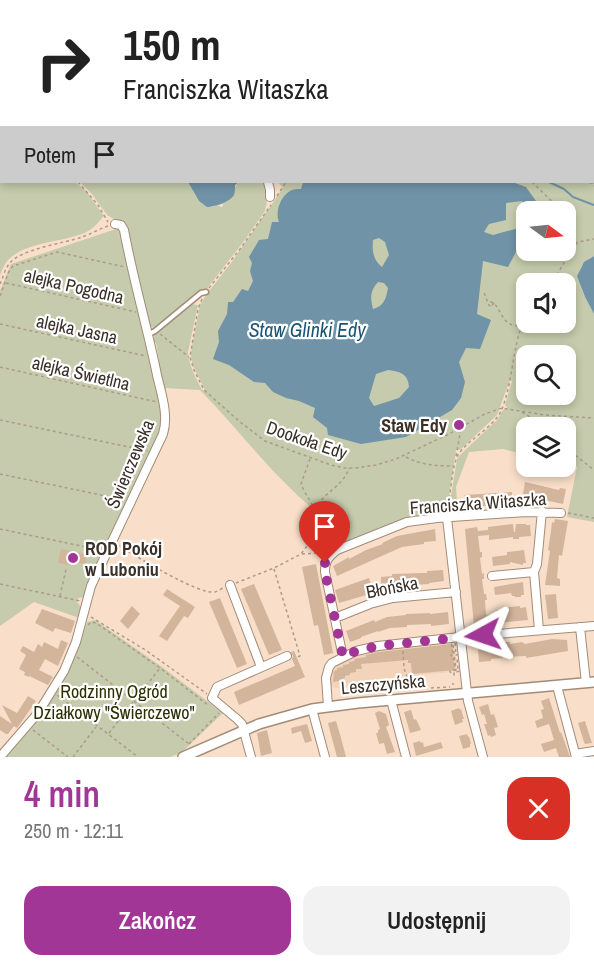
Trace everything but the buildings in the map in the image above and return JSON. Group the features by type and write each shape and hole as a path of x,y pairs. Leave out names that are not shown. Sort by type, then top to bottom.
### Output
{"street":[{"path":"268,183 270,196"},
{"name":"Świerczewska","path":"0,757 34,718 54,689 71,657 92,586 165,426 152,333 124,230 121,225 112,225"},
{"path":"539,630 534,572 537,564 542,512"},
{"name":"Franciszka Witaszka","path":"325,563 328,556 337,550 411,521 542,512 561,513"},
{"path":"447,518 456,592 457,639 467,693 483,757"},
{"path":"325,563 343,657"},
{"path":"492,576 534,572"},
{"path":"230,585 261,667"},
{"name":"Błońska","path":"335,618 370,604 393,598 456,592"},
{"path":"328,706 327,673 329,667 343,657 365,648 594,626"},
{"path":"580,627 590,683"},
{"path":"251,757 244,729 237,719 212,698 217,687 287,656"},
{"name":"Leszczyńska","path":"183,757 192,748 277,717 328,706 590,683"},
{"path":"557,686 576,756 594,751"},
{"path":"391,700 406,757"},
{"path":"312,709 325,757"}],"lane":[{"path":"152,333 201,293 206,292"}],"path":[{"path":"0,284 8,265 17,257 41,247 56,245 112,225 79,183"},
{"path":"152,333 167,338 190,357 198,309 206,292 240,249 285,183"},
{"path":"533,183 552,201"},
{"path":"576,245 578,242 594,239"},
{"path":"0,296 13,266 57,252 127,267"},
{"name":"alejka Pogodna","path":"5,283 138,313"},
{"path":"484,293 488,303 494,303 508,323 516,326"},
{"name":"alejka Jasna","path":"0,324 149,357 148,351"},
{"path":"456,457 496,419 502,408 511,381 519,333"},
{"name":"Dookoła Edy","path":"190,357 204,390 265,441 338,467 376,465 405,456 484,414 502,408"},
{"name":"alejka Świetlna","path":"0,367 158,402"},
{"path":"502,408 544,415 594,418"},
{"path":"522,412 530,417"},
{"path":"0,420 149,452"},
{"path":"447,518 461,427"},
{"path":"405,456 422,463 455,465"},
{"path":"576,456 594,470"},
{"path":"310,458 301,483 315,510 316,534 325,563"},
{"path":"315,510 320,501 346,475 349,468"},
{"path":"0,474 126,500"},
{"path":"561,513 594,518"},
{"path":"0,529 101,551 103,548"},
{"path":"301,554 316,534"},
{"path":"112,543 163,572 201,590 214,592 274,568 301,554 322,553"},
{"path":"274,568 300,656 292,659 287,656"},
{"path":"59,597 66,569"},
{"path":"0,584 86,603"},
{"path":"84,615 147,651 212,698"},
{"path":"88,626 91,622 96,623 211,707"},
{"path":"457,639 455,640 456,655 460,654 460,658 457,659 458,669 462,671 454,672 454,675 450,672 450,670 455,670 454,659 451,655 453,655 451,641 457,639"},
{"path":"402,644 410,694"},
{"path":"76,658 192,748 220,714"},
{"path":"404,664 408,661"},
{"path":"108,734 160,668"},
{"path":"53,700 58,692"},
{"path":"56,695 138,757"},
{"path":"73,757 97,726"},
{"path":"31,729 68,757"}],"shaded area":[{"path":"455,642 457,670 350,682 346,688 335,688 331,685 332,667 357,654"}],"green space":[{"path":"0,183 76,183 86,191 104,216 92,228 81,234 27,248 17,253 8,261 0,275"},
{"path":"81,183 189,183 199,201 212,207 217,205 221,207 232,197 238,183 264,183 267,201 265,211 205,291 201,290 154,328 149,326 121,223 107,215"},
{"path":"279,183 594,183 594,256 586,261 579,275 582,291 594,314 594,522 567,517 577,467 576,417 516,417 516,452 503,449 469,452 456,487 458,514 448,515 457,459 506,409 505,405 512,381 510,380 497,415 460,450 456,450 446,515 422,518 332,550 322,558 315,531 314,510 269,467 200,390 166,388 165,404 156,362 159,360 154,336 190,304 198,305 188,352 195,376 202,390 205,390 193,366 191,356 200,305 283,188"},
{"path":"119,228 146,336 162,416 162,427 101,555 84,597 78,598 77,602 82,608 79,618 34,602 0,626 0,291 11,264"},
{"name":"Rodzinny Ogród Działkowy \"Świerczewo\"","path":"95,620 223,713 181,753 170,757 4,757 39,716 62,683 87,622"}],"water":[{"path":"189,183 238,183 235,185 234,195 229,200 207,207 199,201"},
{"name":"Staw Glinki Edy","path":"303,183 515,183 526,187 536,201 506,203 506,220 489,224 484,232 493,235 516,229 516,252 508,267 483,261 477,314 491,320 480,349 466,348 459,362 465,382 461,398 452,410 406,437 361,444 328,435 327,428 313,417 315,408 273,392 265,383 254,382 229,365 213,359 219,342 218,331 227,314 228,302 233,302 242,289 248,291 253,281 250,271 252,263 249,257 259,240 268,239 272,222 279,222 278,209 281,201 290,191 301,189","holes":["379,238 385,242 389,255 382,267 375,258 373,240","378,282 384,283 388,288 384,302 373,309 371,301 373,288","388,370 400,373 407,379 409,387 399,398 374,406 369,398 376,374"]},
{"path":"594,256 594,314 577,276 584,262"}],"waterway":[{"path":"551,183 564,189 573,197 594,205"}],"place":[{"name":"Staw Edy","path":"459,425"},
{"name":"ROD Pokój w Luboniu","path":"73,558"}],"route":[{"path":"325,563 343,657 365,648 483,635"}]}
